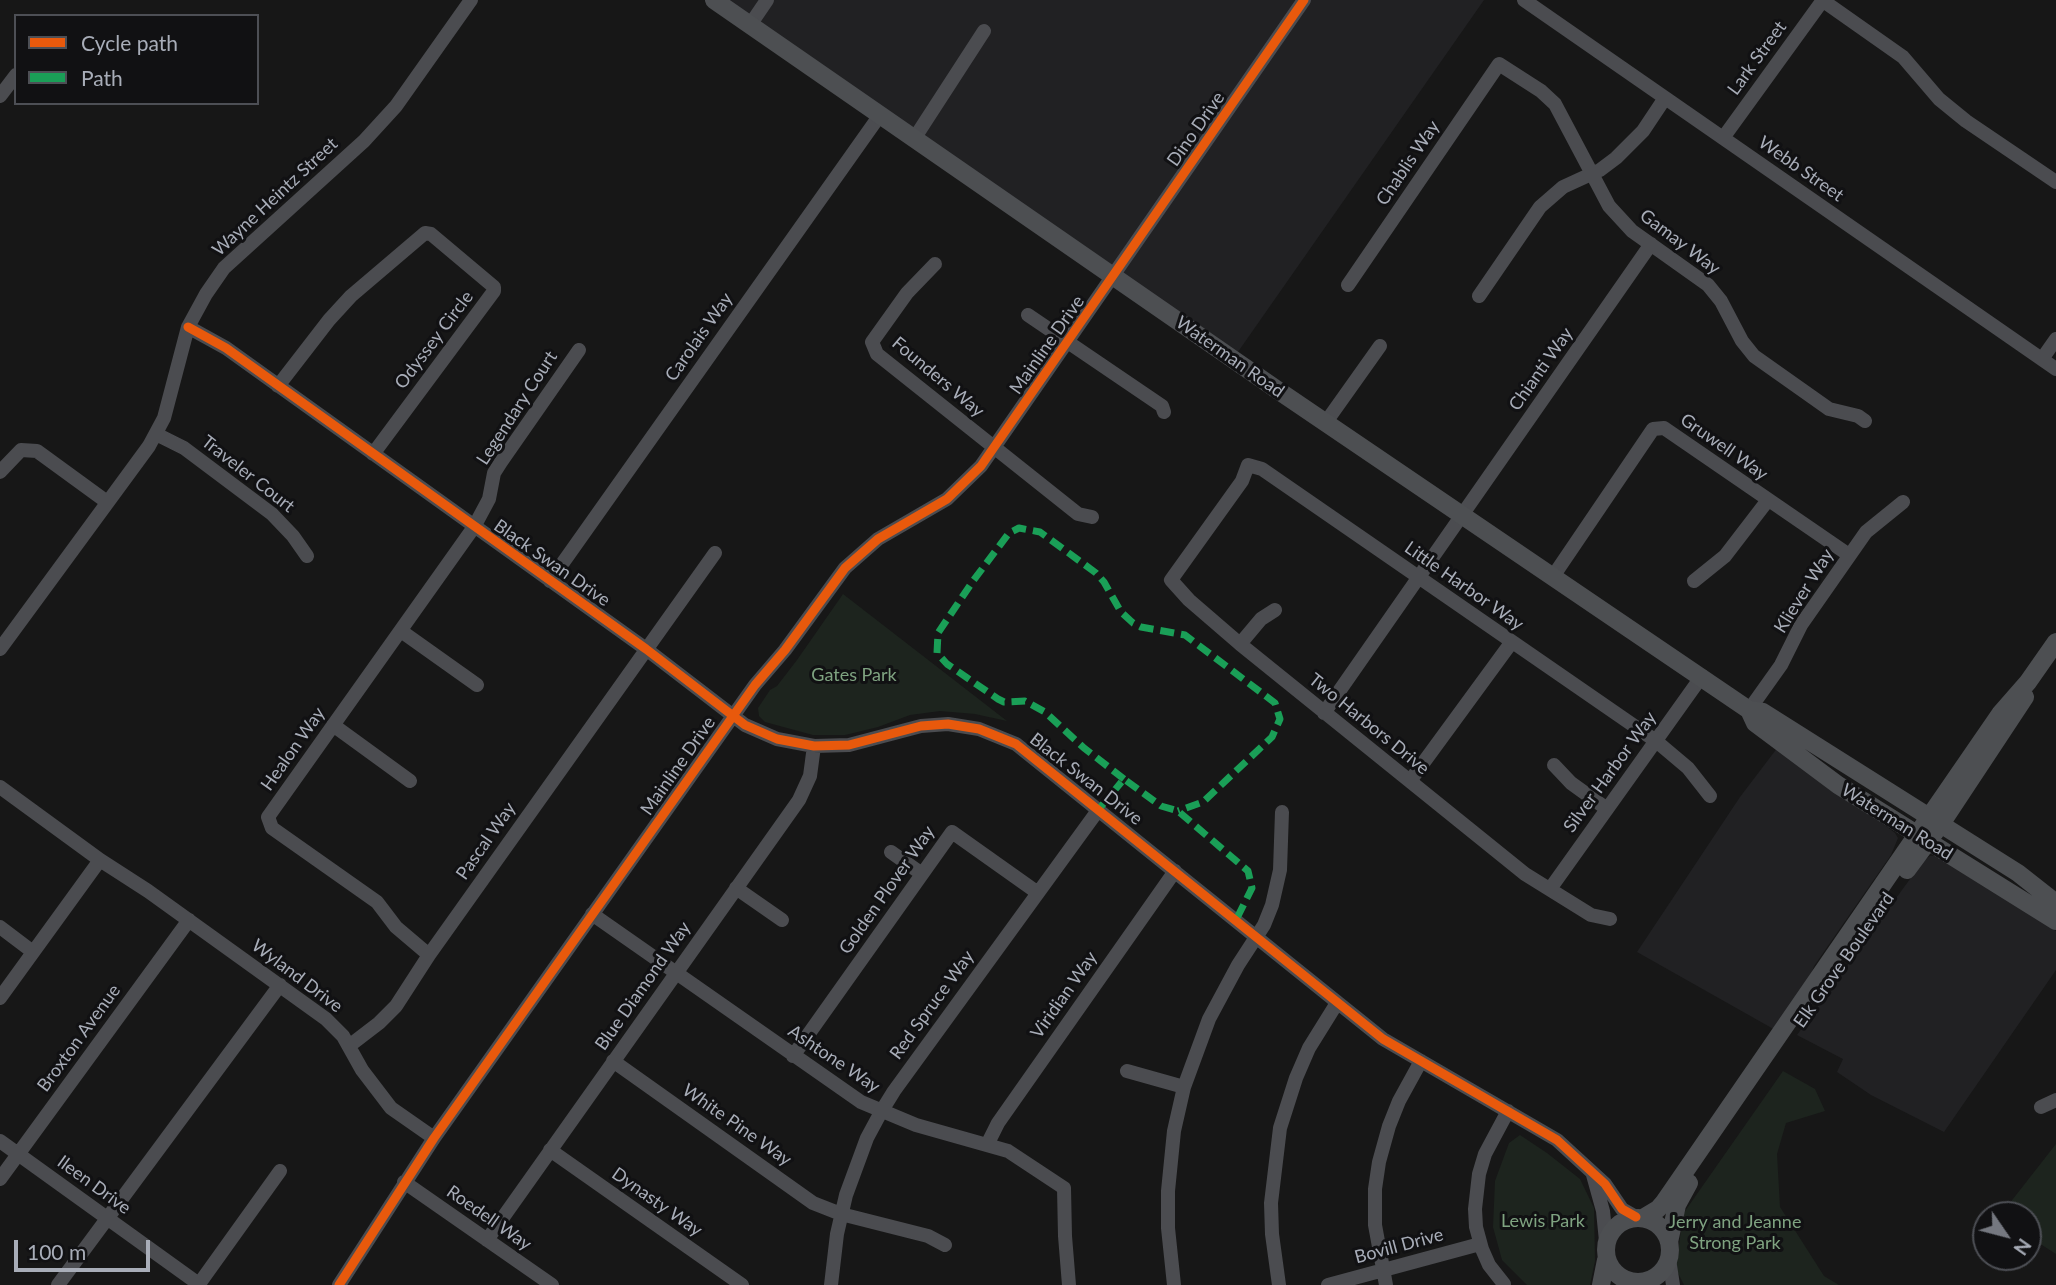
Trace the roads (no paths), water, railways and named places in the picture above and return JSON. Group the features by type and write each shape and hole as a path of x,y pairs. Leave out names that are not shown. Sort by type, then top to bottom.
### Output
{"main road":[{"name":"Waterman Road","path":"714,0 1749,710 1763,712 2023,876 2056,903"},
{"name":"Elk Grove Boulevard","path":"1640,1217 1664,1202 1935,821 2022,705 2028,682 2056,642"},
{"name":"Waterman Road","path":"1749,710 1755,723 1838,785 2056,921"},
{"name":"Elk Grove Boulevard","path":"1669,1251 1676,1205 1687,1187 1923,838"},
{"path":"1979,873 1992,872 2056,912"},
{"path":"1601,1285 1606,1260 1605,1241 1620,1223 1640,1217 1657,1224 1665,1232 1669,1251 1665,1267 1658,1275 1637,1284 1619,1277 1606,1260"}],"street":[{"name":"Wayne Heintz Street","path":"0,649 156,434 164,418 188,327 205,294 224,268 364,141 396,106 471,0"},
{"path":"750,24 767,0"},
{"name":"Dino Drive","path":"1114,276 1304,0"},
{"name":"Webb Street","path":"1524,0 2056,369"},
{"path":"1823,0 1903,57 1948,107 2056,182"},
{"name":"Lark Street","path":"1723,138 1823,0"},
{"path":"914,139 984,31"},
{"name":"Gamay Way","path":"1499,64 1541,91 1555,104 1566,121 1602,197 1616,215 1651,244 1709,285 1721,301 1747,349 1762,363 1829,409 1858,416 1865,421"},
{"name":"Chablis Way","path":"1348,285 1499,64"},
{"path":"0,96 14,78"},
{"path":"1479,296 1540,208 1563,187 1600,170 1630,145 1655,115 1665,98"},
{"name":"Carolais Way","path":"550,581 880,115"},
{"name":"Odyssey Circle","path":"278,386 351,296 425,233 431,234 494,287 494,291 373,454"},
{"name":"Chianti Way","path":"1324,713 1651,244"},
{"name":"Founders Way","path":"935,264 906,293 873,342 877,354 995,448"},
{"name":"Mainline Drive","path":"339,1285 434,1138 592,914 732,717 845,568 878,539 947,499 966,482 995,448 1114,276"},
{"path":"1028,315 1162,406 1164,412"},
{"name":"Black Swan Drive","path":"188,327 226,348 646,649 732,717 761,733 814,746 849,745 928,725 948,724 979,729 1016,744 1383,1039 1557,1140 1605,1184 1622,1209 1640,1217"},
{"path":"2042,359 2056,339"},
{"path":"1326,422 1380,346"},
{"name":"Legendary Court","path":"474,527 489,499 494,473 579,350"},
{"name":"Gruwell Way","path":"1554,575 1653,429 1664,429 1849,555"},
{"name":"Traveler Court","path":"156,434 184,449 272,514 307,556"},
{"path":"995,448 1078,514 1092,517"},
{"path":"0,472 21,450 37,451 107,502"},
{"name":"Little Harbor Way","path":"1171,580 1242,481 1248,465 1262,469 1656,741 1688,768 1710,796"},
{"path":"1694,581 1725,556 1768,500"},
{"name":"Kliever Way","path":"1749,710 1781,665 1801,625 1866,532 1903,502"},
{"name":"Healon Way","path":"429,956 396,928 377,902 272,828 268,817 474,527"},
{"name":"Pascal Way","path":"349,1046 396,1006 715,553"},
{"name":"Two Harbors Drive","path":"1171,580 1189,600 1240,644 1525,874 1591,915 1610,919"},
{"path":"1240,644 1261,619 1275,610"},
{"path":"401,631 477,685"},
{"path":"1410,781 1511,643"},
{"name":"Silver Harbor Way","path":"1550,889 1702,676"},
{"path":"333,725 410,781"},
{"name":"Blue Diamond Way","path":"487,1240 804,789 812,765 814,746"},
{"path":"1554,765 1571,783 1607,809"},
{"path":"0,787 100,860 0,998"},
{"name":"Red Spruce Way","path":"831,1285 841,1214 854,1169 881,1112 1099,809"},
{"path":"1174,1285 1168,1240 1168,1191 1174,1130 1184,1087 1209,1019 1256,937 1276,891 1280,870 1282,812"},
{"name":"Golden Plover Way","path":"793,1056 952,832 1038,892"},
{"path":"891,852 922,874"},
{"name":"Wyland Drive","path":"100,860 148,891 326,1019 343,1035 362,1070 391,1108 434,1138"},
{"name":"Viridian Way","path":"988,1143 998,1123 1175,872"},
{"path":"736,888 782,920"},
{"name":"Ashtone Way","path":"592,914 838,1088 881,1112 916,1125 988,1143 1025,1160 1064,1188 1069,1285"},
{"name":"Broxton Avenue","path":"0,1179 189,920"},
{"path":"0,927 33,952"},
{"path":"58,1285 280,985"},
{"path":"1279,1285 1271,1203 1280,1128 1301,1068 1337,1003"},
{"name":"White Pine Way","path":"613,1061 813,1203 841,1214 928,1236 946,1245"},
{"path":"1384,1278 1375,1216 1379,1162 1388,1126 1421,1061"},
{"path":"1127,1071 1184,1087"},
{"path":"2041,1107 2056,1100"},
{"path":"1504,1284 1489,1265 1480,1244 1475,1209 1479,1174 1491,1141 1508,1111"},
{"name":"Ileen Drive","path":"0,1141 199,1284"},
{"name":"Dynasty Way","path":"550,1150 741,1285"},
{"path":"199,1284 280,1171"},
{"name":"Black Swan Drive","path":"1593,1175 1603,1211 1605,1241"},
{"name":"Roedell Way","path":"404,1182 552,1285"},
{"name":"Bovill Drive","path":"1328,1285 1384,1278 1480,1244"},
{"path":"1669,1251 1673,1285"}],"park label":[{"name":"Gates Park","path":"854,675"},
{"name":"Lewis Park","path":"1543,1221"},
{"name":"Jerry and Jeanne Strong Park","path":"1735,1232"}]}
